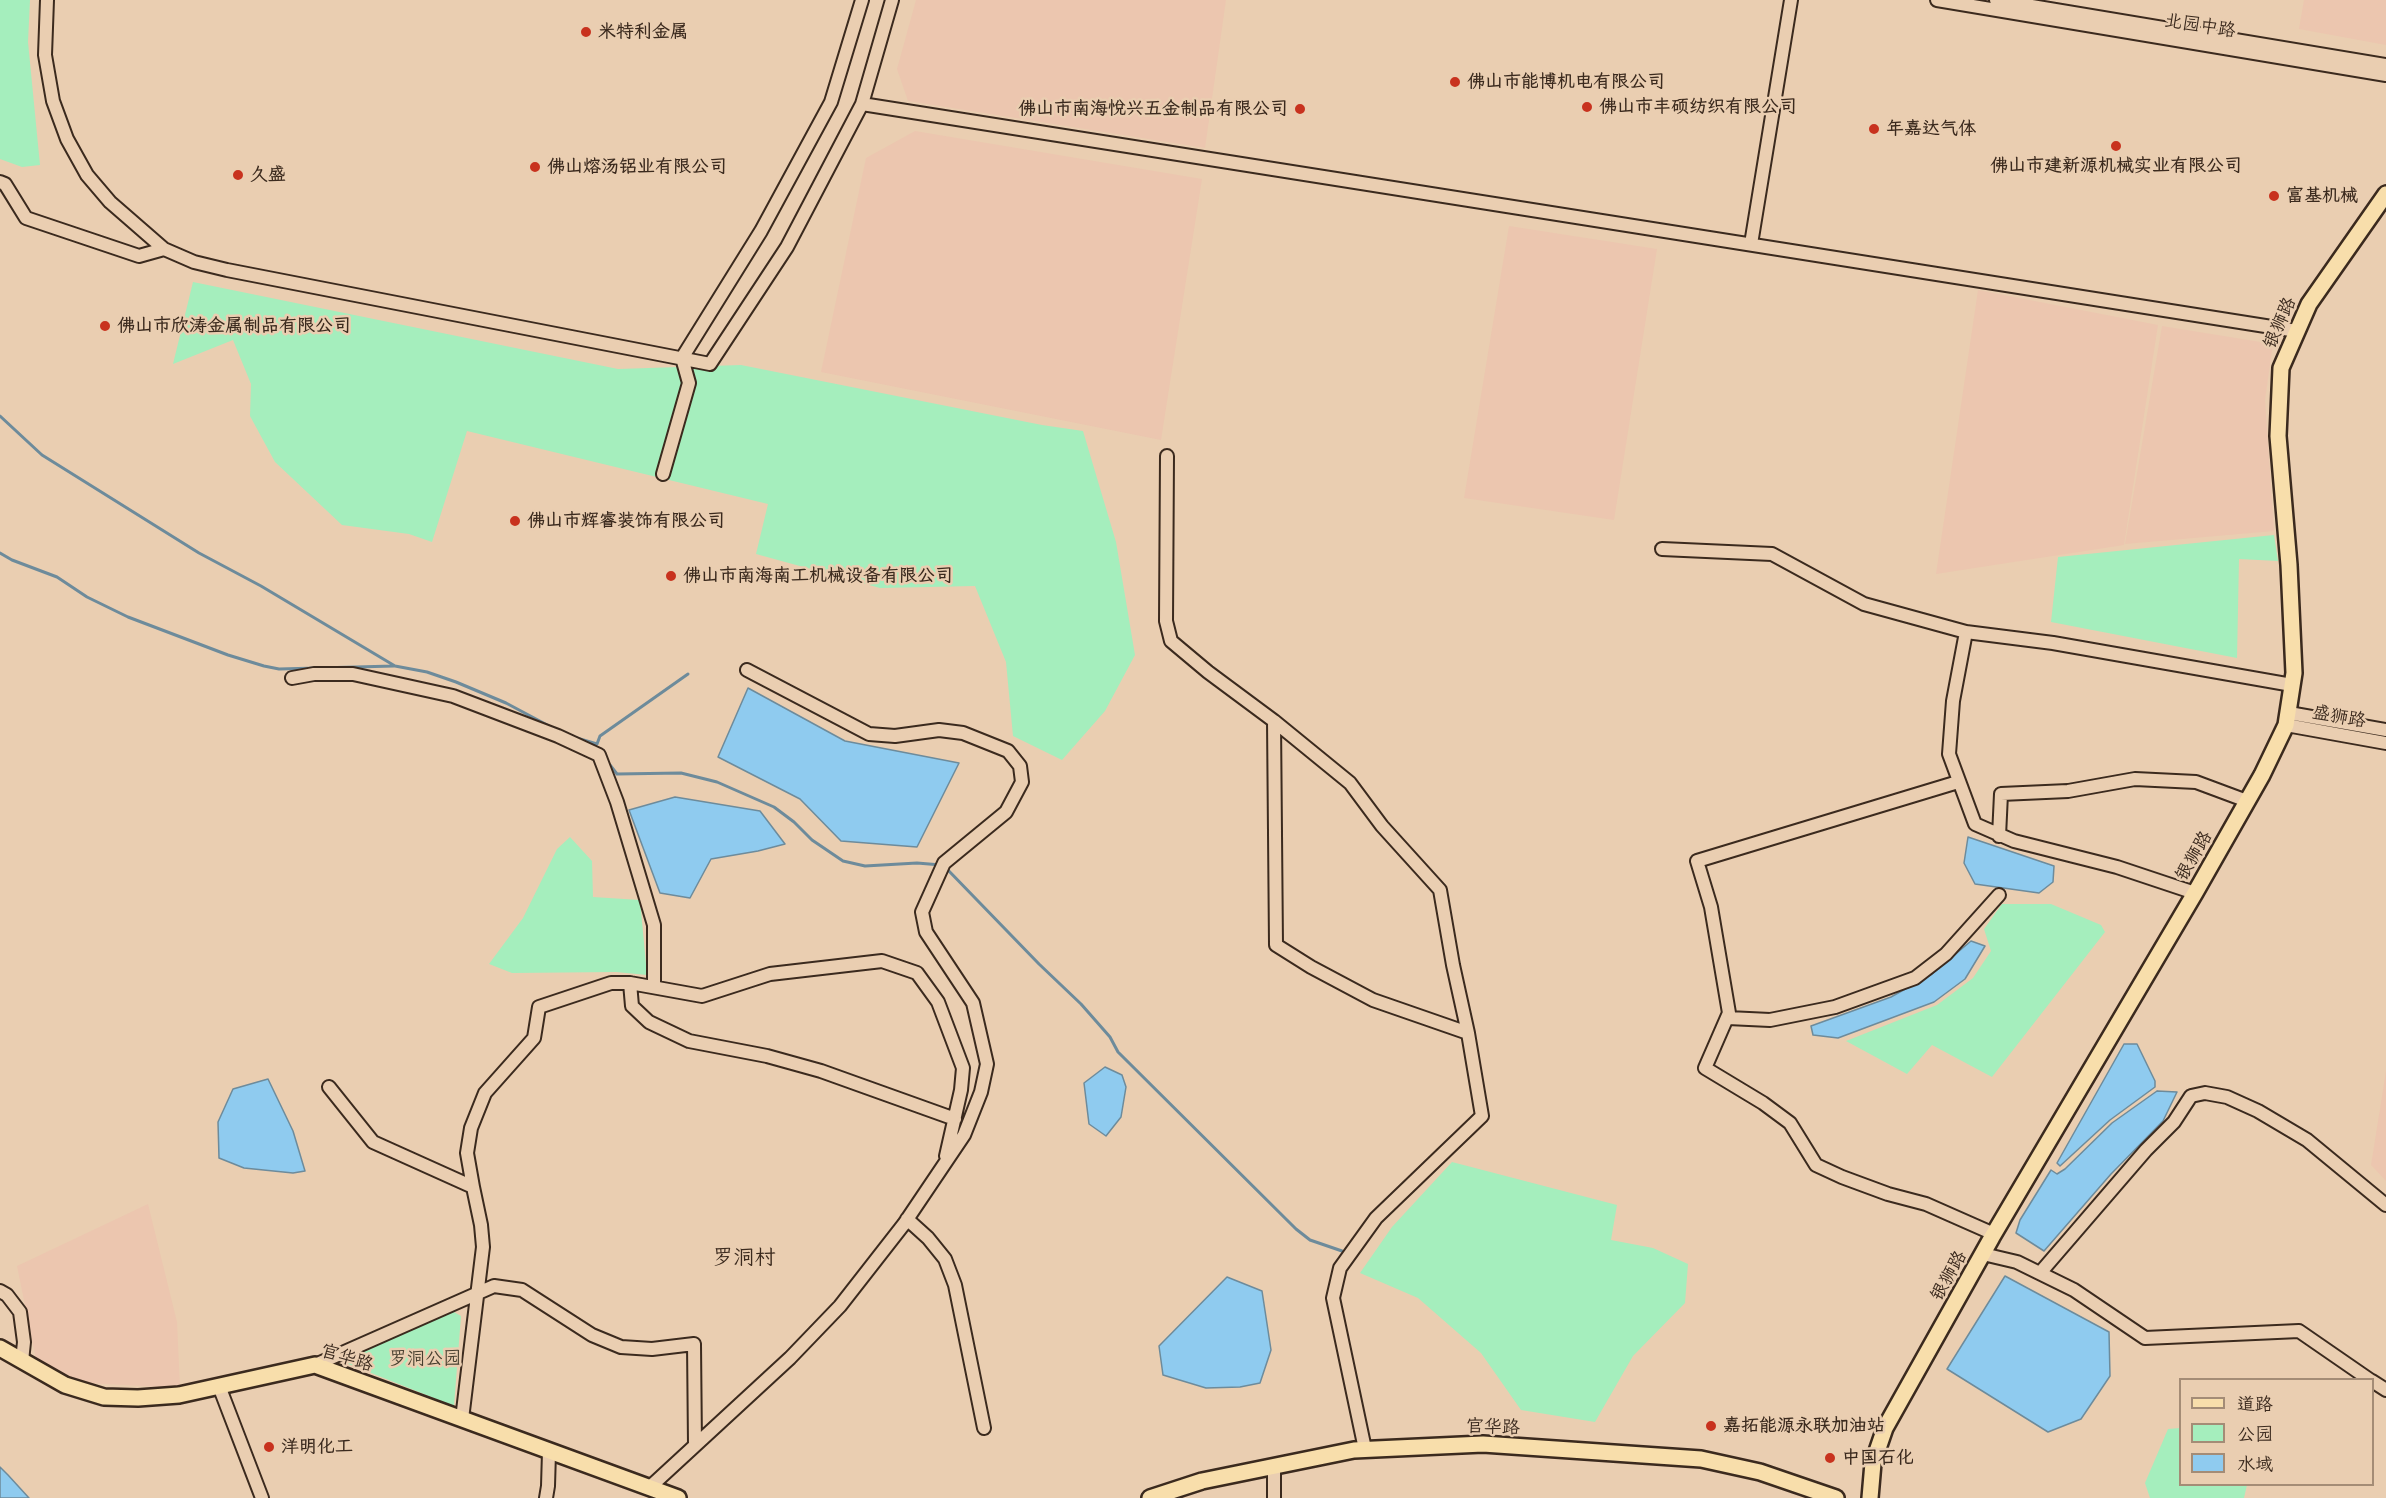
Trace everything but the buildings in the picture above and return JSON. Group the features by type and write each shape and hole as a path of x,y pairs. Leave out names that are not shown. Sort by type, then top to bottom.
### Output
{"main road":[{"name":"银狮路","path":"1870,1498 1873,1463 1885,1428 1994,1234 2195,893 2247,801 2288,719 2294,674 2289,565 2278,436 2281,368 2309,304 2386,194"},
{"name":"官华路","path":"0,1348 65,1385 104,1396 138,1398 178,1395 315,1365 678,1498"},
{"name":"官华路","path":"1150,1498 1202,1481 1354,1450 1483,1444 1701,1459 1760,1472 1836,1498"}],"street":[{"path":"47,0 45,55 53,101 68,139 87,175 110,202 165,249 194,262 226,270 710,364 787,247 862,104 892,0"},
{"path":"663,474 689,383 682,358 761,231 831,102 862,0"},
{"path":"1751,244 1791,0"},
{"name":"北园中路","path":"1937,0 2386,75"},
{"name":"北园中路","path":"1995,0 2386,65"},
{"path":"862,104 2297,331"},
{"path":"0,182 5,184 26,218 139,256 165,249"},
{"path":"1167,456 1166,621 1171,641 1350,783 1382,826 1440,890 1482,1116 1376,1218 1340,1268 1333,1298 1365,1449"},
{"path":"1662,549 1772,554 1864,604 1966,632 2053,643 2292,685"},
{"path":"1966,632 1953,701 1949,754 1975,824 1999,836 2117,867 2195,893"},
{"path":"648,1488 790,1358 840,1306 908,1219 964,1135 981,1092 987,1064 973,1003 926,932 922,912 943,866 1006,812 1022,782 1020,766 1008,752 963,733 939,730 895,736 869,734 747,670"},
{"path":"292,678 314,674 353,674 453,696 558,736 600,755 654,925 654,987"},
{"name":"盛狮路","path":"2288,719 2386,730"},
{"name":"盛狮路","path":"2288,719 2386,743"},
{"path":"1274,721 1276,945 1311,967 1373,1000 1468,1033"},
{"path":"1999,836 2001,794 2068,791 2135,779 2196,782 2247,801"},
{"path":"1958,782 1697,861 1711,907 1730,1013 1705,1068 1763,1103 1790,1123 1816,1165 1879,1191 1926,1204 1994,1234"},
{"path":"1728,1018 1770,1020 1834,1007 1915,978 1946,954 1999,895"},
{"path":"462,1419 483,1247 467,1153 471,1128 485,1093 534,1038 539,1007 611,983 630,983 702,996 770,974 882,961 917,973 938,1002 963,1068 962,1090 943,1166"},
{"path":"630,983 632,1006 649,1022 689,1041 767,1056 821,1071 955,1119"},
{"path":"329,1087 372,1142 473,1187"},
{"path":"2040,1273 2146,1150 2174,1122 2191,1096 2205,1093 2227,1097 2258,1111 2307,1140 2386,1205"},
{"path":"908,1219 945,1259 955,1285 984,1428"},
{"path":"1983,1254 2017,1262 2074,1290 2145,1338 2299,1331 2368,1378"},
{"path":"315,1365 494,1286 522,1290 592,1335 621,1347 652,1349 694,1344 695,1445"},
{"path":"0,1291 7,1295 20,1312 24,1342 22,1361"},
{"path":"219,1386 262,1498"},
{"path":"546,1498 549,1452"},
{"path":"1274,1467 1274,1498"}],"shaded area":[{"path":"916,0 1226,0 1205,148 908,101 897,69"},
{"path":"2304,0 2386,0 2386,45 2299,29"},
{"path":"915,131 1202,179 1161,440 821,372 866,158"},
{"path":"1509,226 1657,249 1614,520 1464,498"},
{"path":"1978,290 2158,325 2124,545 1936,574"},
{"path":"2162,326 2273,344 2265,400 2274,531 2125,544"},
{"path":"2386,1071 2386,1181 2371,1165"},
{"path":"148,1204 177,1322 180,1388 87,1383 37,1364 17,1266"}],"green space":[{"path":"0,0 30,0 28,42 40,165 22,167 0,159"},
{"path":"193,282 618,369 741,365 1042,425 1083,431 1116,542 1135,655 1105,711 1062,760 1013,736 1006,662 975,586 880,588 756,554 768,504 467,431 432,542 409,534 342,525 275,462 250,416 251,384 233,340 173,364"},
{"path":"2274,535 2278,561 2239,559 2237,658 2051,622 2058,557"},
{"path":"570,837 592,861 593,897 640,900 647,975 616,972 512,973 489,964 523,918 557,849"},
{"path":"2002,904 2051,904 2101,925 2105,932 1992,1077 1932,1045 1907,1074 1846,1041 1937,1005 1973,978 1991,951 1984,929"},
{"path":"1452,1162 1617,1205 1611,1240 1653,1248 1688,1264 1685,1303 1633,1356 1595,1422 1521,1410 1481,1353 1418,1298 1360,1273 1392,1227"},
{"name":"罗洞公园","path":"452,1311 461,1316 454,1406 346,1363 347,1357"},
{"path":"2179,1428 2179,1486 2247,1486 2244,1498 2150,1498 2145,1483 2168,1429"}],"water":[{"path":"748,688 845,741 959,763 917,847 841,841 800,799 718,757"},
{"path":"675,797 760,811 785,844 711,859 690,898 660,893 629,810"},
{"path":"1968,837 2054,866 2053,882 2039,893 1975,884 1964,863"},
{"path":"1971,941 1985,946 1965,979 1934,1002 1838,1038 1813,1035 1811,1026 1891,997 1932,974"},
{"path":"2124,1044 2137,1044 2155,1081 2155,1087 2110,1120 2060,1166 2057,1163"},
{"path":"1105,1067 1122,1075 1126,1087 1121,1117 1106,1136 1089,1124 1084,1083"},
{"path":"268,1079 293,1131 305,1171 293,1173 244,1168 219,1158 218,1122 233,1089"},
{"path":"2157,1091 2177,1092 2163,1121 2111,1174 2044,1251 2016,1233 2020,1220 2051,1170 2057,1174 2065,1169 2112,1123"},
{"path":"2005,1276 2109,1332 2110,1376 2081,1419 2048,1432 1947,1369"},
{"path":"1227,1277 1262,1291 1271,1350 1260,1383 1240,1387 1206,1388 1163,1375 1159,1346"},
{"path":"0,1467 8,1475 29,1498 0,1498"}],"waterway":[{"path":"0,416 42,455 199,553 261,586 395,666 427,672 456,682 506,703 551,727"},
{"path":"0,553 57,577 87,597 128,617 228,655 264,666 279,669 394,666"},
{"path":"570,736 597,744 600,736 688,674"},
{"path":"610,765 617,774 681,773 717,782 774,807 812,840 843,861 865,866 917,863 941,865"},
{"path":"946,868 1081,1004 1110,1037 1118,1052 1296,1229 1310,1240 1342,1251"}],"place":[{"name":"米特利金属","path":"586,32"},
{"name":"佛山市能博机电有限公司","path":"1455,82"},
{"name":"佛山市丰硕纺织有限公司","path":"1587,107"},
{"name":"佛山市南海悦兴五金制品有限公司","path":"1300,109"},
{"name":"年嘉达气体","path":"1874,129"},
{"name":"佛山市建新源机械实业有限公司","path":"2116,146"},
{"name":"佛山熔汤铝业有限公司","path":"535,167"},
{"name":"久盛","path":"238,175"},
{"name":"富基机械","path":"2274,196"},
{"name":"佛山市欣涛金属制品有限公司","path":"105,326"},
{"name":"佛山市辉睿装饰有限公司","path":"515,521"},
{"name":"佛山市南海南工机械设备有限公司","path":"671,576"},
{"name":"嘉拓能源永联加油站","path":"1711,1426"},
{"name":"洋明化工","path":"269,1447"},
{"name":"中国石化","path":"1830,1458"}],"district":[{"name":"罗洞村","path":"744,1258"}]}
